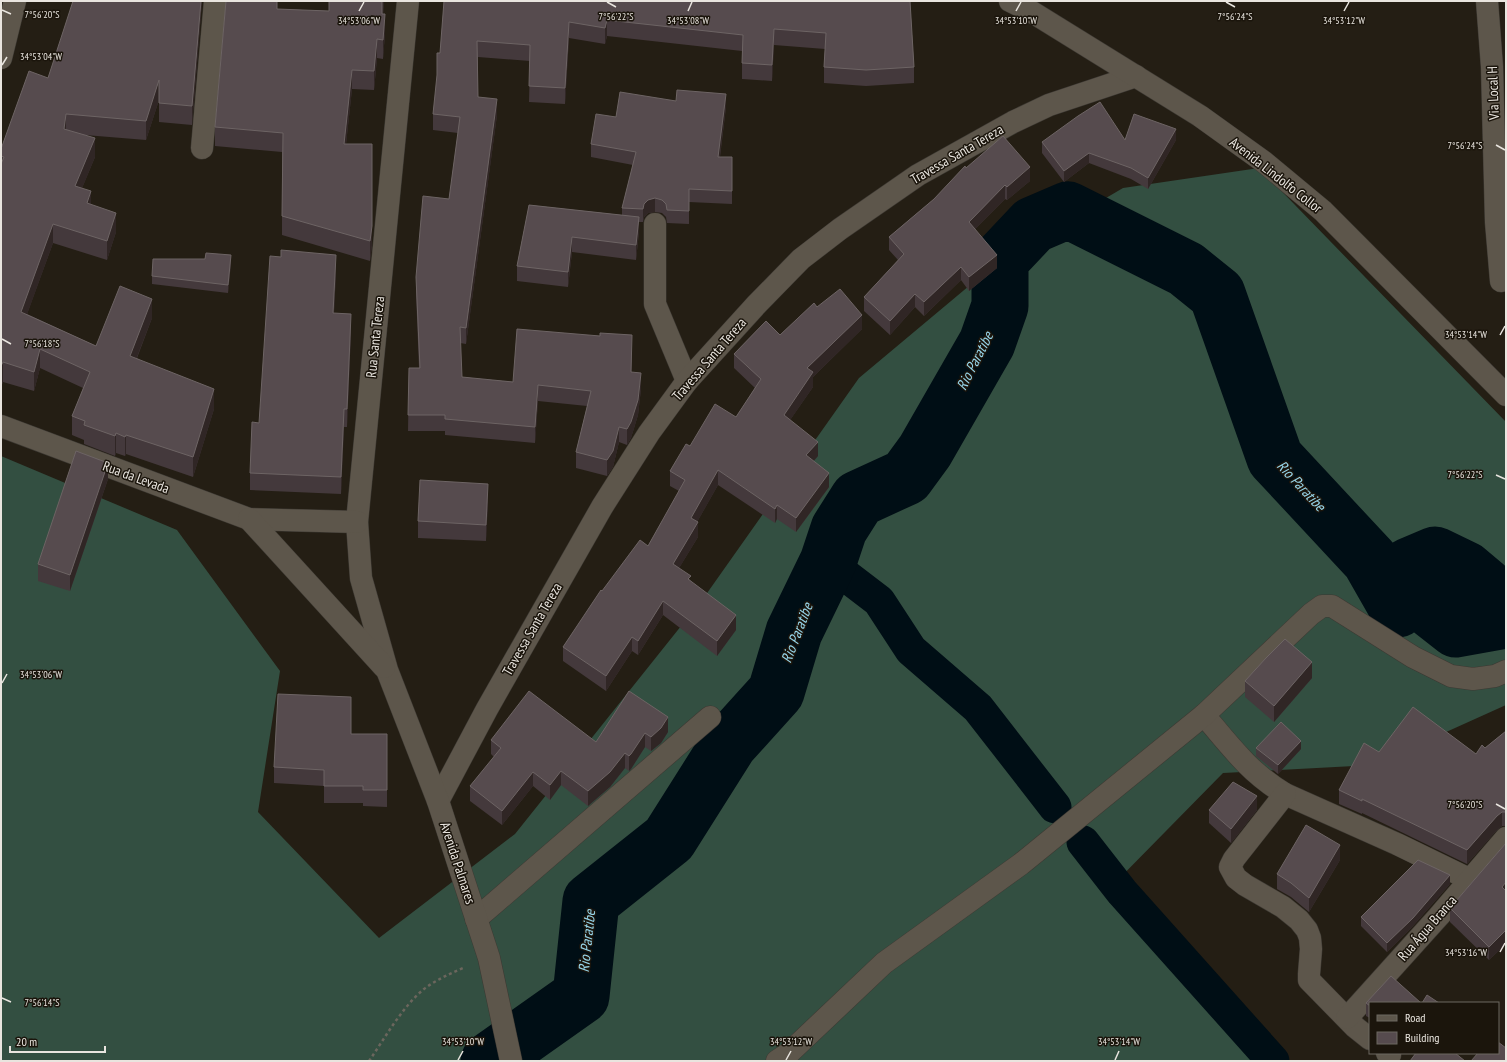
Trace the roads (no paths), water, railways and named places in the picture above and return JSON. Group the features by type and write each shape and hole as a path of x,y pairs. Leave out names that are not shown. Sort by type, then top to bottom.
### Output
{"street":[{"path":"1,58 15,1"},
{"path":"202,148 214,1"},
{"name":"Rua Santa Tereza","path":"387,670 361,578 357,522 408,1"},
{"name":"Avenida Lindolfo Collor","path":"1010,1 1032,12 1200,116 1264,162 1323,211 1506,395"},
{"name":"Via Local H","path":"1487,1 1499,67 1501,281"},
{"name":"Travessa Santa Tereza","path":"438,801 487,709 602,507 650,433 687,381 757,304 801,259 840,229 918,174 1013,122 1049,105 1136,76"},
{"path":"655,224 654,304 687,381"},
{"name":"Rua da Levada","path":"1,426 249,519 357,522"},
{"name":"Rua da Levada","path":"249,519 387,670"},
{"path":"777,1061 789,1053 884,963 1021,864 1204,715 1311,614 1322,606 1332,606 1413,657 1451,676 1473,679 1495,676 1506,672"},
{"name":"Avenida Palmares","path":"387,670 438,801 489,958 511,1061"},
{"path":"1204,715 1242,761 1271,786 1285,794 1397,844 1469,879"},
{"path":"476,919 710,717"},
{"path":"1285,794 1234,859 1230,867 1236,878 1245,885 1283,907 1299,920 1307,930 1310,938 1311,949 1309,980 1369,1038"},
{"name":"Rua Água Branca","path":"1347,1018 1439,916 1469,879 1506,838"}],"waterway":[{"name":"Rio Paratibe","path":"489,1061 581,996 591,901 669,839 729,744 776,692 794,632 828,562 839,529 858,499 906,477 925,451 987,343 1000,306 1000,260 1033,225 1068,210 1186,269 1217,294 1275,458 1370,560 1398,609 1401,587 1409,566 1435,555 1466,570 1485,586 1419,600 1456,629 1506,620"},
{"path":"828,562 879,601 911,650 978,708 1055,807"},
{"path":"1083,842 1122,892 1273,1061"}]}
